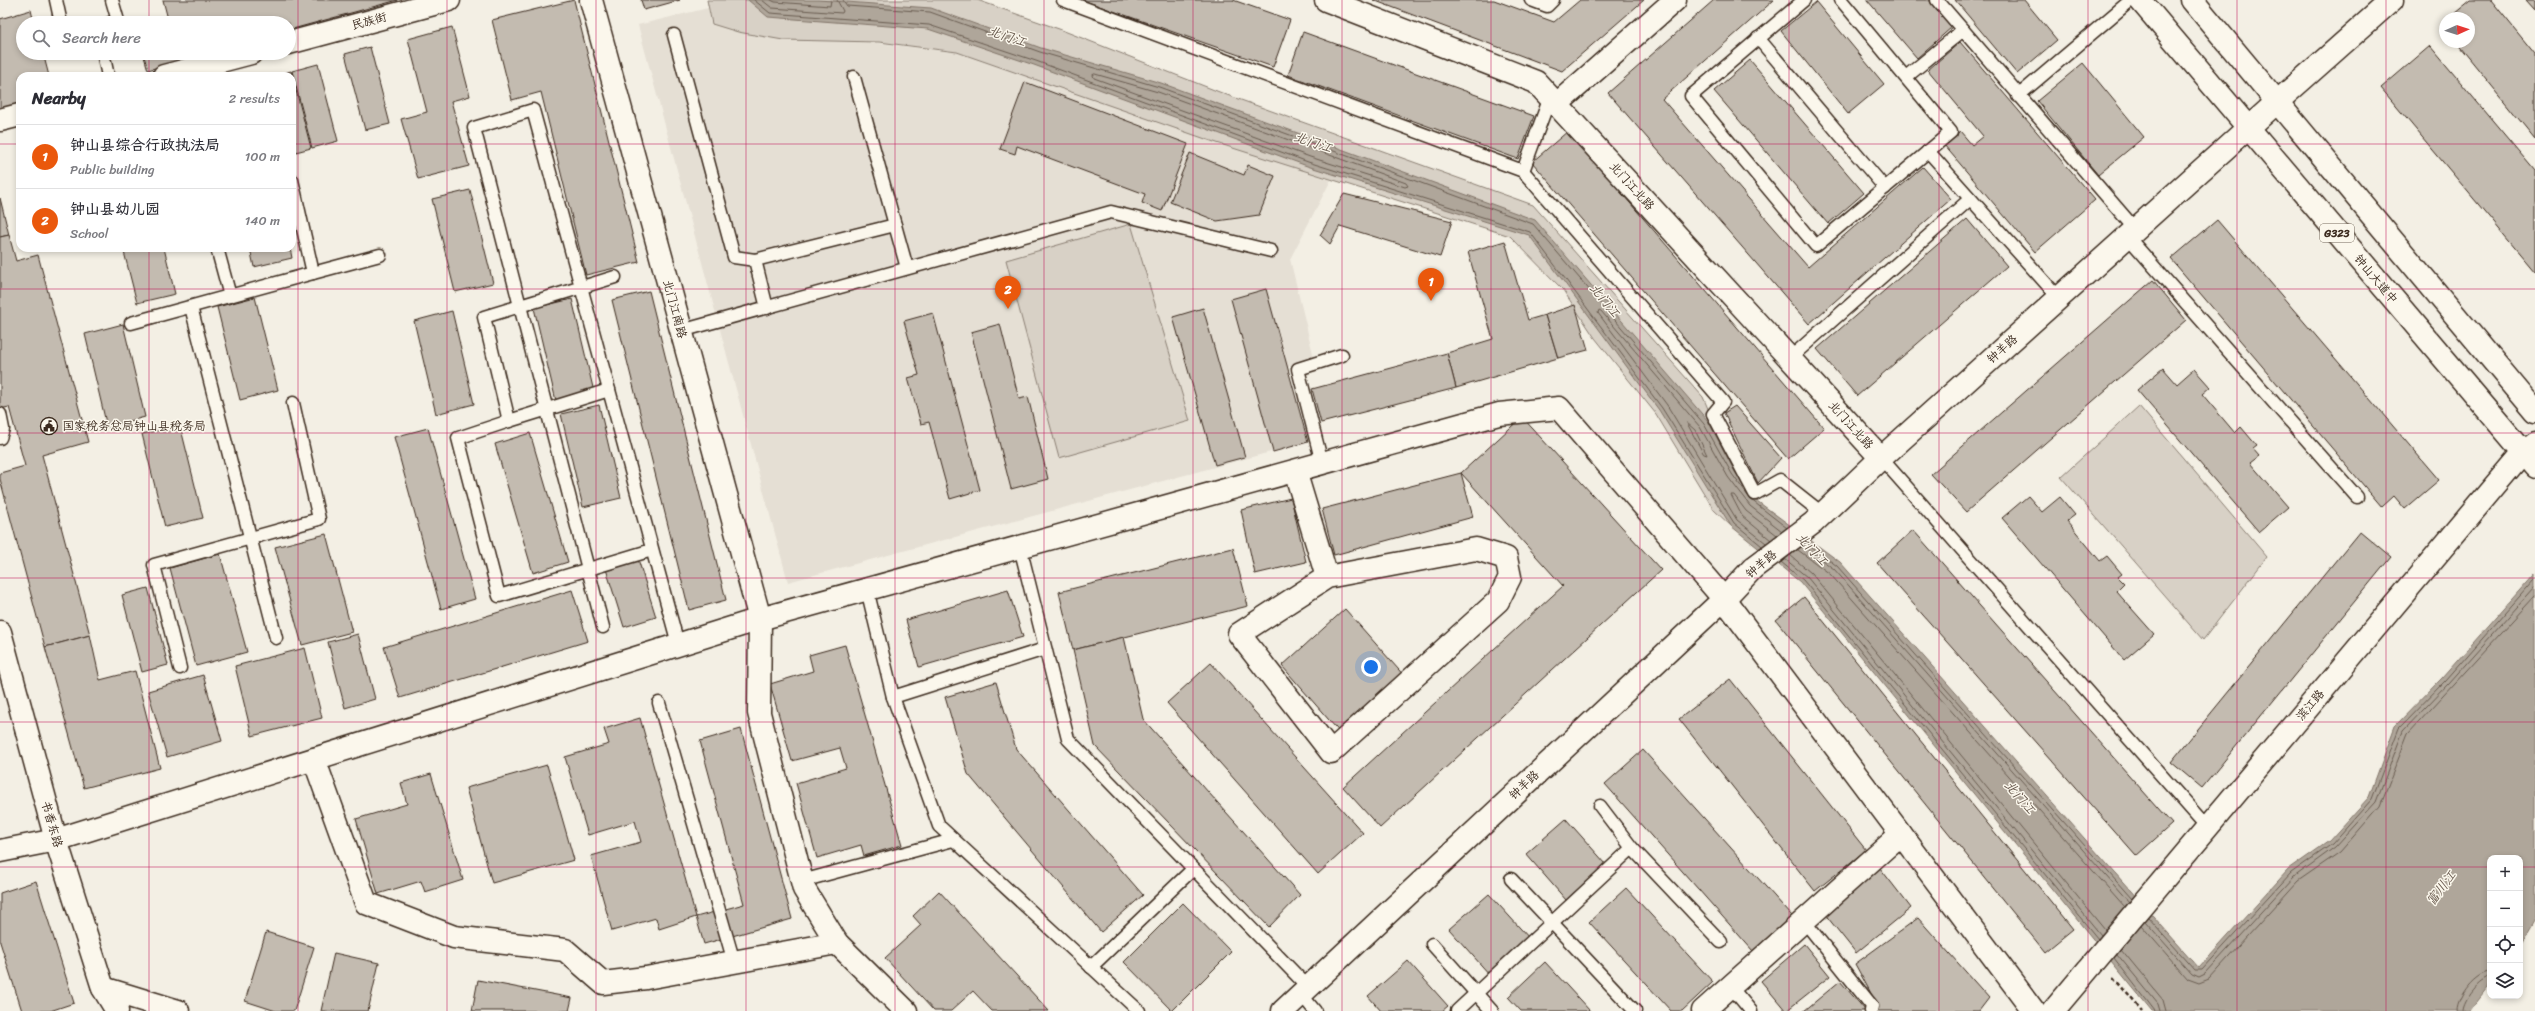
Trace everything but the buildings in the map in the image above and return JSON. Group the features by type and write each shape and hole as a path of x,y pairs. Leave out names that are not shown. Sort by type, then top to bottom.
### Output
{"main road":[{"name":"民族街","path":"296,41 450,0"},
{"name":"北门江南路","path":"591,0 760,619 759,713 804,890 837,943 906,1011"},
{"name":"北门江北路","path":"1326,0 1536,82 1881,458"},
{"path":"1553,100 1675,0"},
{"name":"钟山大道中","path":"2140,0 2248,128 2531,453"},
{"path":"2192,0 2535,410"},
{"name":"钟羊路","path":"1285,1010 1303,990 1724,599 1754,568 1818,518 1881,458 2392,0"},
{"path":"180,72 225,60"},
{"path":"0,120 16,115"},
{"path":"0,851 56,840 760,619 1499,414 1559,408 1724,599 2034,1011"},
{"name":"滨江路","path":"2053,1011 2207,827 2531,453"},
{"path":"1295,471 1327,577"},
{"path":"1476,549 1506,558 1510,577 1498,601 1331,752 1239,634 1327,577 1476,549"},
{"name":"书香东路","path":"0,632 56,840 103,988 117,1011"},
{"path":"314,759 366,903 454,937 565,950 603,983 734,962 837,943"},
{"path":"1703,1011 1901,834"},
{"path":"103,988 178,1011"}],"lane":[{"path":"56,0 59,16"},
{"path":"112,0 117,16"},
{"path":"1063,0 1523,171 1723,402 1714,414 1755,494 1780,480 1818,518"},
{"path":"1531,0 1546,6 1553,0"},
{"path":"1804,0 1691,96 1816,246 1951,132 1842,0"},
{"path":"1937,0 2131,233 2357,497"},
{"path":"2018,96 2131,0"},
{"path":"1906,77 1963,30"},
{"path":"674,35 734,257 755,260 895,225"},
{"path":"1758,38 1885,188"},
{"path":"105,60 107,72"},
{"path":"854,77 907,268"},
{"path":"1523,171 1553,100"},
{"path":"603,627 474,128 533,110 678,644"},
{"path":"1928,151 2059,298"},
{"path":"296,198 313,273"},
{"path":"1790,358 1970,199"},
{"path":"681,331 1111,212 1271,251"},
{"path":"218,252 230,296"},
{"path":"131,323 380,255"},
{"path":"755,260 767,308"},
{"path":"509,421 484,317 615,277"},
{"path":"191,307 249,539 276,638"},
{"path":"1322,463 1298,369 1342,355"},
{"path":"609,390 458,438 499,596 652,550"},
{"path":"180,668 154,565 319,520 293,403"},
{"path":"0,414 3,429 0,438"},
{"path":"1881,458 2207,827"},
{"path":"1020,547 1068,739 1194,869 1303,990 1315,1011"},
{"path":"867,589 893,697 938,826 1139,1011"},
{"path":"893,697 1046,649"},
{"path":"660,703 734,962"},
{"path":"1600,806 1632,848 1721,942"},
{"path":"802,881 953,840"},
{"path":"1457,1011 1632,848"},
{"path":"1091,967 1194,869"},
{"path":"1511,879 1635,1011"},
{"path":"1804,921 1872,1006 1871,1011"},
{"path":"1432,944 1492,1011"},
{"path":"1730,986 1751,1011"}],"path":[{"path":"2091,964 2142,1011"}],"shaded area":[{"path":"707,0 977,0 1059,29 1227,95 1533,205 1703,397 1735,472 1757,501 1731,526 1714,510 1656,414 1595,338 1563,290 1510,236 1217,143 957,52 879,42 783,40 738,32 712,24"},
{"path":"708,8 712,24 957,52 1331,180 1290,259 1314,358 1288,367 1308,442 788,582 638,25"},
{"path":"1131,224 1190,421 1059,458 1006,260"},
{"path":"2139,406 2267,557 2203,640 2061,477"}],"water":[{"path":"748,0 818,0 931,8 1041,48 1161,83 1535,220 1708,421 1735,472 1757,501 1840,562 2199,968 2288,870 2329,841 2369,797 2395,726 2442,678 2535,573 2535,920 2523,941 2523,855 2487,855 2487,989 2470,1011 2152,1011 1800,582 1731,526 1659,410 1529,235 1307,166 1034,65 928,29 768,17"}],"place":[{"name":"钟山县综合行政执法局","path":"1431,301"},
{"name":"钟山县幼儿园","path":"1008,309"},
{"name":"国家税务总局钟山县税务局","path":"49,426"}],"water label":[{"name":"北门江","path":"1007,36"},
{"name":"北门江","path":"1313,142"},
{"name":"北门江","path":"1605,300"},
{"name":"北门江","path":"1812,549"},
{"name":"北门江","path":"2020,797"},
{"name":"富川江","path":"2441,888"}]}
